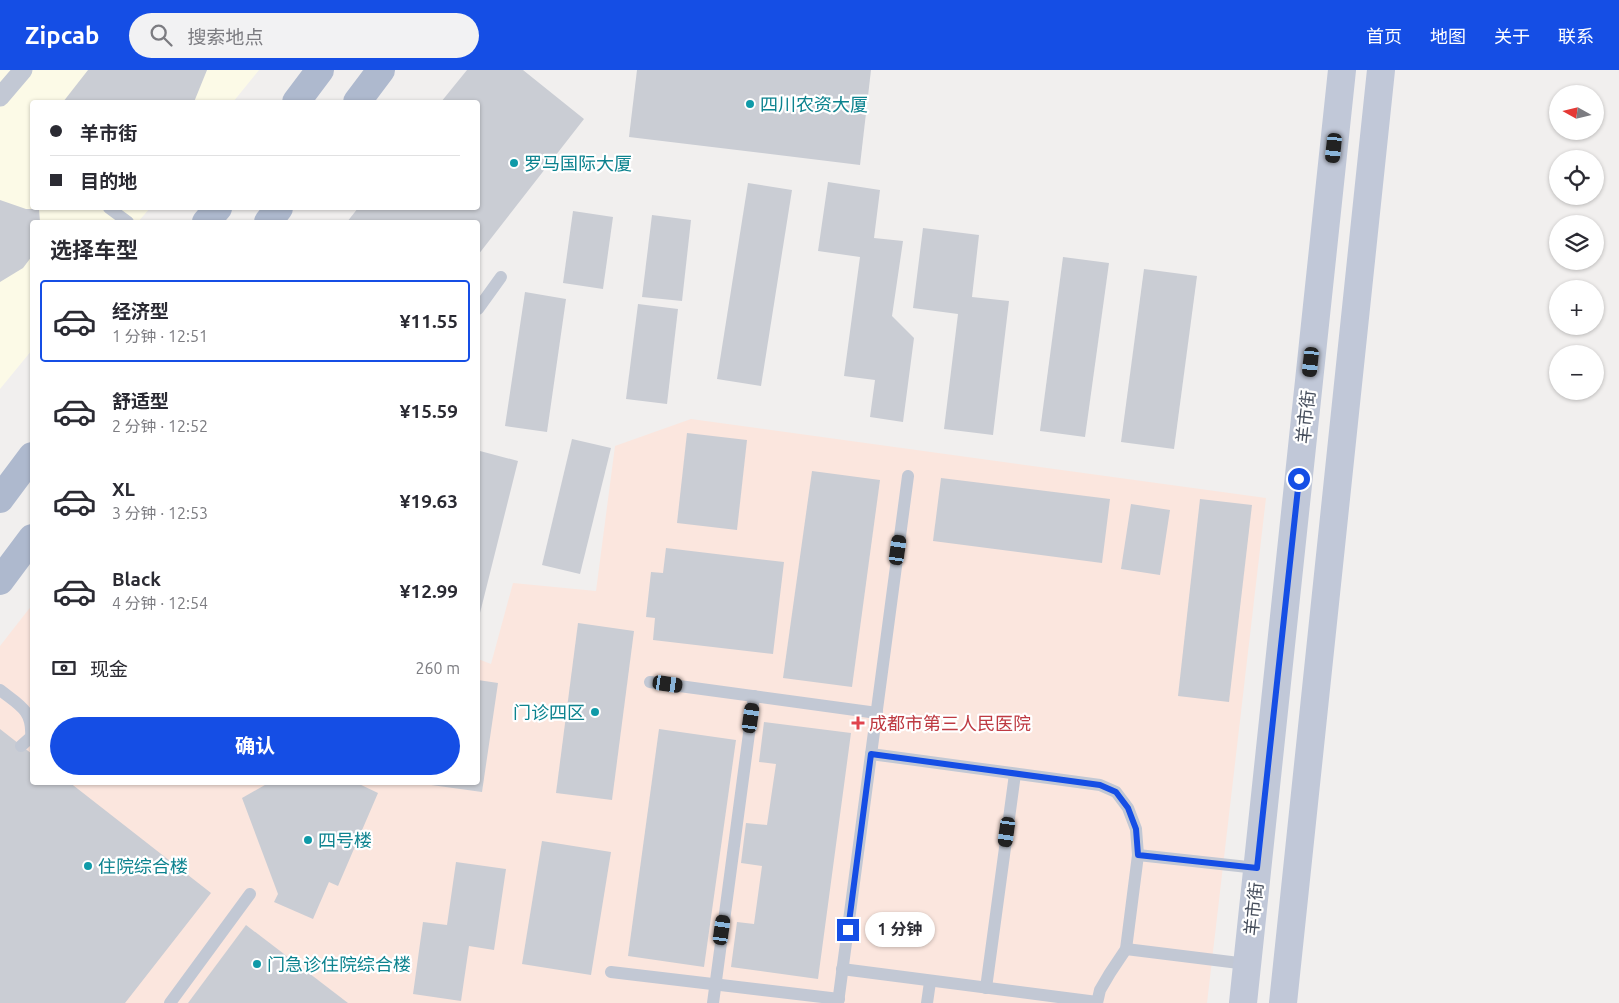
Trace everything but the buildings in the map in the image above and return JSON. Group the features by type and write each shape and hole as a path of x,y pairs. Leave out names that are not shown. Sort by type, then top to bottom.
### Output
{"main road":[{"path":"298,100 320,70"},
{"path":"359,100 382,70"},
{"name":"羊市街","path":"1243,1003 1342,70"},
{"path":"1283,1003 1380,70"},
{"path":"208,220 216,210"},
{"path":"270,220 277,210"},
{"path":"0,499 30,459"},
{"path":"0,582 30,541"}],"street":[{"path":"0,97 22,70"}],"lane":[{"path":"112,210 125,220"},
{"path":"480,307 501,278"},
{"path":"611,972 838,1001 908,476"},
{"path":"650,682 877,713"},
{"path":"0,690 22,707 30,719"},
{"path":"713,1003 754,696"},
{"path":"22,746 30,738"},
{"path":"842,969 1097,1003 1110,973 1126,949 1138,855 1136,829 1128,808 1116,792 1100,785 871,754"},
{"path":"986,988 1015,774"},
{"path":"1138,855 1257,868"},
{"path":"170,1003 250,894"},
{"path":"1126,949 1247,964"},
{"path":"927,1003 930,982"}],"shaded area":[{"path":"0,70 259,70 235,100 30,100 30,210 148,210 140,220 30,220 30,352 0,389"},
{"name":"成都市第三人民医院","path":"691,419 1266,498 1207,1003 0,1003 0,646 30,608 30,785 480,785 480,660 491,664 513,583 596,591 615,446"}],"place":[{"name":"四川农资大厦","path":"750,104"},
{"name":"罗马国际大厦","path":"514,163"},
{"name":"门诊四区","path":"595,712"},
{"name":"成都市第三人民医院","path":"858,723"},
{"name":"四号楼","path":"308,840"},
{"name":"住院综合楼","path":"88,866"},
{"name":"门急诊住院综合楼","path":"257,964"}],"route":[{"path":"848,930 871,754 1100,785 1116,792 1128,808 1136,829 1138,855 1257,868 1299,479"}]}
